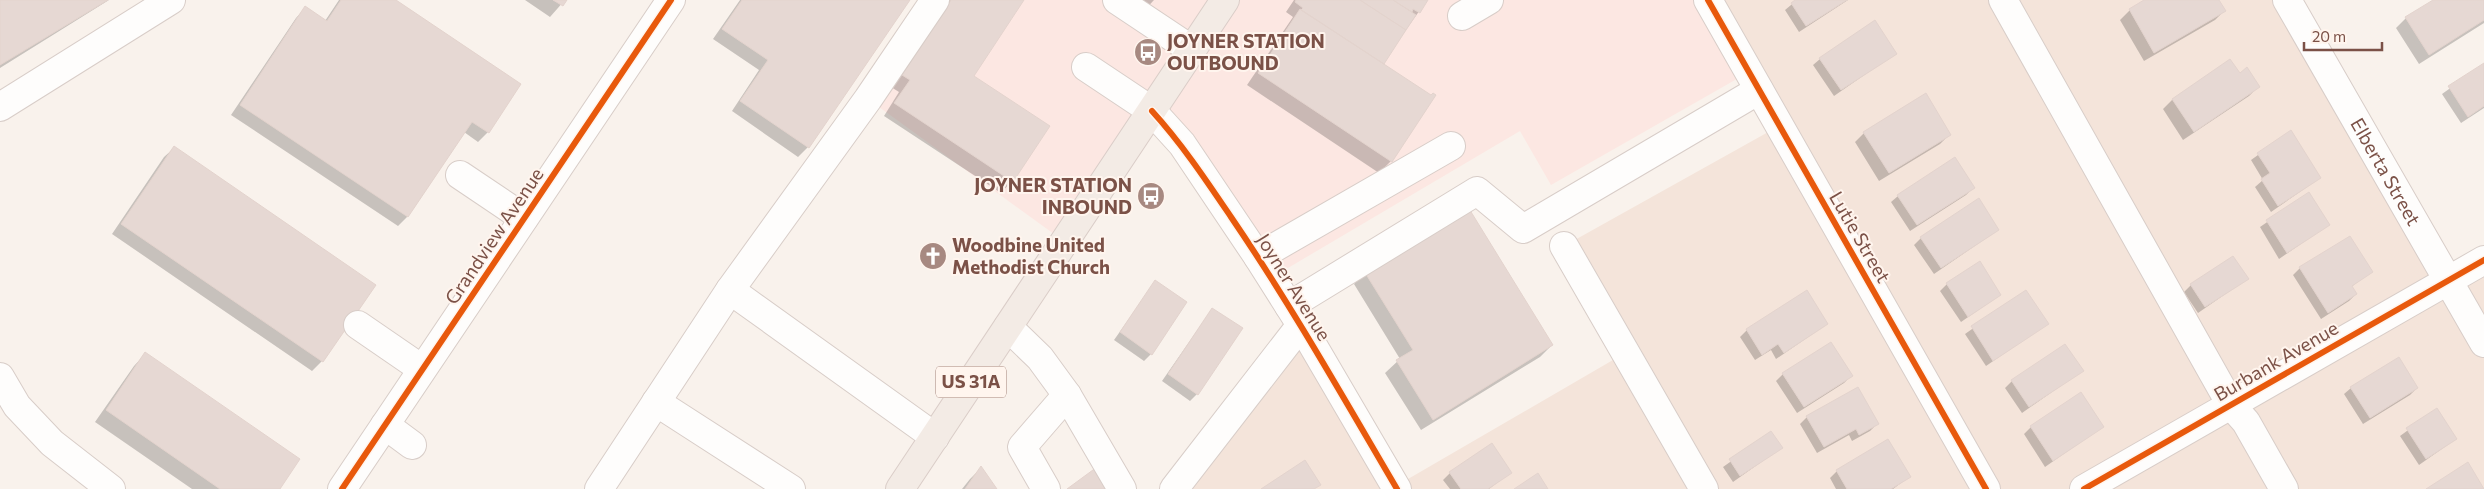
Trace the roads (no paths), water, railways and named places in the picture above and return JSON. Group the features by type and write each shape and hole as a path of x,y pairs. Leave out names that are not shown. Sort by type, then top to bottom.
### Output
{"main road":[{"name":"US 31A","path":"900,489 1225,0"}],"street":[{"path":"0,107 171,0"},
{"name":"Grandview Avenue","path":"342,489 671,0"},
{"path":"599,489 730,290 868,99 934,0"},
{"path":"1117,0 1192,50"},
{"path":"1462,16 1489,0"},
{"name":"Lutie Street","path":"1708,0 1986,489"},
{"path":"2003,0 2231,405 2246,422 2284,489"},
{"name":"Elberta Street","path":"2287,0 2484,343"},
{"name":"Joyner Avenue","path":"1086,67 1152,111 1182,144 1295,316 1397,489"},
{"path":"1174,489 1295,316 1476,191 1523,229 1759,90"},
{"path":"1258,257 1450,146"},
{"path":"460,175 524,218"},
{"path":"1564,246 1704,489"},
{"name":"Burbank Avenue","path":"2084,489 2484,260"},
{"path":"730,290 935,437"},
{"path":"358,325 422,369"},
{"path":"1008,327 1040,358 1067,395 1122,489"},
{"path":"0,377 9,411 52,443 105,488"},
{"path":"1046,489 1022,447 1067,395"},
{"path":"656,402 791,489"},
{"path":"385,425 412,445"}],"place":[{"name":"JOYNER STATION OUTBOUND","path":"1148,52"},
{"name":"JOYNER STATION INBOUND","path":"1151,196"},
{"name":"Woodbine United Methodist Church","path":"933,256"}]}
